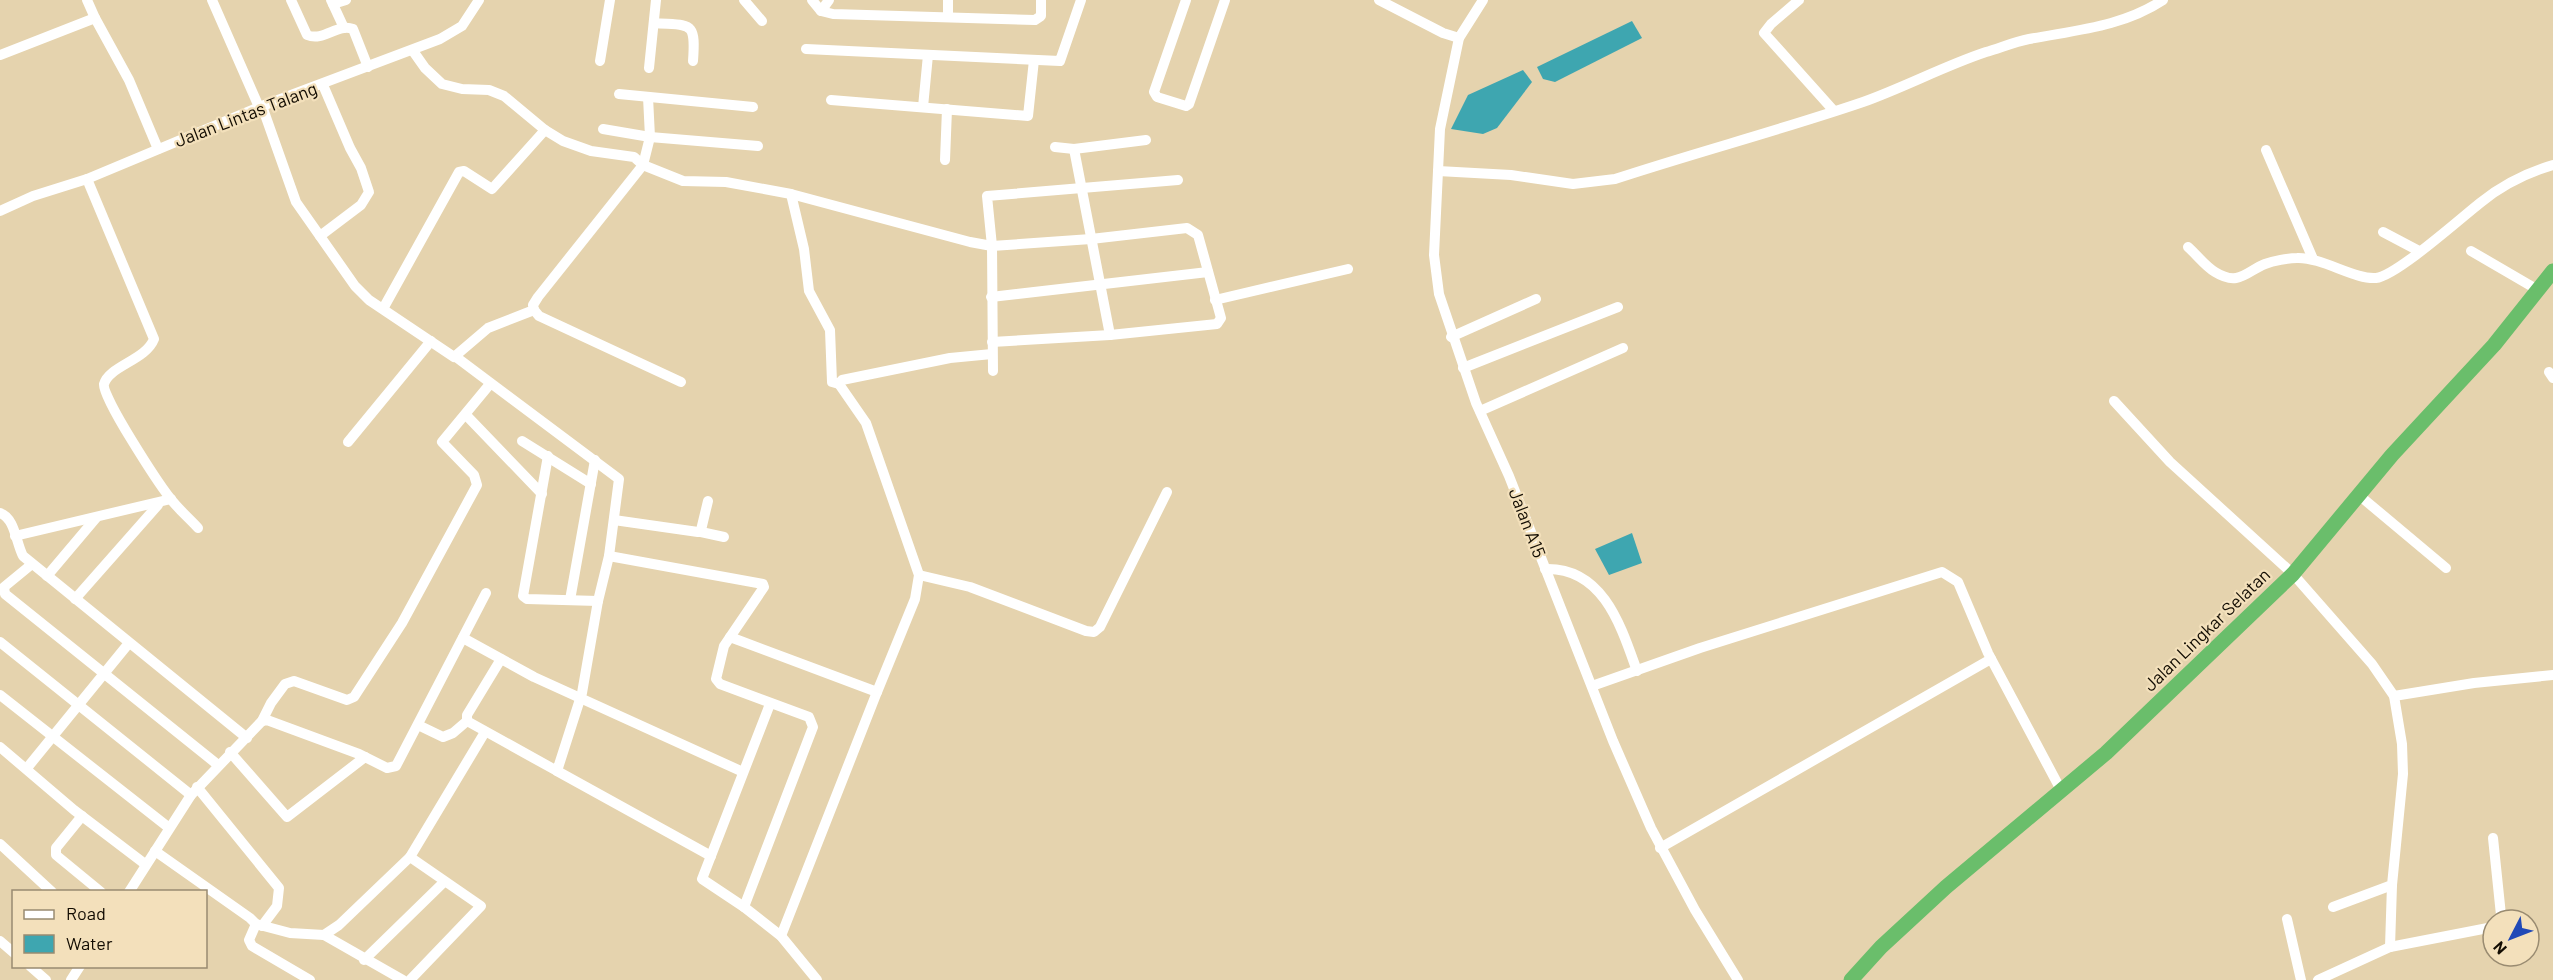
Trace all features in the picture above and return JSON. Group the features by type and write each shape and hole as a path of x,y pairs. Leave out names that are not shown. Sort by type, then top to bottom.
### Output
{"highway":[{"name":"Jalan Lingkar Selatan","path":"1851,980 1881,947 1946,887 2062,792 2198,668 2293,574 2432,410 2494,345 2553,271"}],"street":[{"path":"87,0 94,18 129,80 158,149"},
{"path":"212,0 261,107 289,188 355,286 369,300 384,307 431,342 456,357 619,479 609,556 580,698 557,771"},
{"path":"291,0 307,35 318,38 344,27"},
{"path":"345,0 332,2 344,27 355,32 368,67"},
{"name":"Jalan Lintas Talang","path":"0,211 33,195 87,179 261,107 413,51 462,26 479,0"},
{"path":"600,62 610,0"},
{"path":"649,68 656,0"},
{"path":"744,0 762,21"},
{"path":"812,0 821,11 832,14 1035,20 1041,16 1041,0"},
{"path":"821,11 829,0"},
{"path":"948,0 948,17"},
{"path":"806,49 1060,61 1081,0"},
{"path":"1186,0 1154,92 1157,97 1186,106 1189,104 1225,0"},
{"path":"1379,0 1443,33 1459,38 1483,0"},
{"path":"1799,0 1764,33 1834,111"},
{"path":"1438,171 1510,175 1573,184 1604,180 1834,111 1913,84 1968,58 2027,39 2121,21 2145,12 2163,0"},
{"path":"0,55 94,18"},
{"path":"654,23 681,25 692,29 695,34 693,61"},
{"name":"Jalan A15","path":"1459,38 1440,129 1434,255 1439,294 1451,337 1509,476 1613,741 1660,848 1738,980"},
{"path":"413,51 425,68 442,84 462,89 489,90 504,96 545,130 563,141 591,151 634,158 643,165 683,181 726,182 791,194 992,246 1192,229 1198,235 1221,318 1217,324 992,348 842,380 838,384"},
{"path":"923,107 928,55"},
{"path":"831,100 1028,116 1034,60"},
{"path":"320,236 361,205 369,192 361,168 323,85"},
{"path":"619,94 753,107"},
{"path":"648,97 650,137 643,165 533,305 538,316 681,382"},
{"path":"945,160 947,109"},
{"path":"603,129 650,137 758,146"},
{"path":"384,307 459,172 464,171 490,189 495,188 545,130"},
{"path":"1055,147 1074,149 1146,140"},
{"path":"1074,149 1110,335"},
{"path":"2266,150 2313,259"},
{"path":"2188,248 2214,271 2238,278 2246,277 2270,262 2295,257 2313,259 2374,278 2385,276 2482,202 2524,174 2553,165"},
{"path":"87,179 154,339 149,349 108,377 104,390 110,405 171,500 198,528"},
{"path":"993,371 992,246 986,199 988,195 1081,190 1178,180"},
{"path":"781,936 915,599 919,575 866,423 838,384 832,381 830,330 809,291 804,249 791,194"},
{"path":"2383,232 2419,251"},
{"path":"2471,251 2538,290"},
{"path":"1215,300 1348,269"},
{"path":"991,297 1208,272"},
{"path":"1451,337 1536,299"},
{"path":"1463,368 1618,307"},
{"path":"456,357 488,328 534,310"},
{"path":"348,442 431,342"},
{"path":"1480,411 1623,348"},
{"path":"130,890 168,827 194,791 262,721 271,703 288,682 294,681 347,700 354,697 402,623 477,485 474,475 442,442 490,384"},
{"path":"2114,401 2169,462 2293,574 2372,664 2394,696 2402,744 2403,774 2392,885 2390,947"},
{"path":"466,415 542,494"},
{"path":"522,441 591,484"},
{"path":"548,456 523,596 527,599 598,601"},
{"path":"570,600 595,460"},
{"path":"919,575 970,586 1086,632 1094,632 1100,627 1167,492"},
{"path":"2360,495 2446,568"},
{"path":"75,599 158,505 171,500"},
{"path":"700,532 708,501"},
{"path":"15,536 151,503 158,505"},
{"path":"0,513 8,516 23,556 249,736"},
{"path":"47,576 96,518"},
{"path":"614,520 724,537"},
{"path":"609,556 762,582 764,587 724,646 715,676 717,681 770,704 809,717 813,727 744,907"},
{"path":"32,564 4,587 5,594 218,765"},
{"path":"1545,569 1558,568 1579,575 1597,589 1618,619 1637,670"},
{"path":"1592,686 1700,648 1942,572 1958,582 1991,659 2062,792"},
{"path":"262,721 267,720 365,757 387,768 396,766 486,593"},
{"path":"730,637 876,693"},
{"path":"463,638 580,698 743,772"},
{"path":"0,642 76,704 194,791 279,888 277,906 259,925 249,940 252,946 310,980"},
{"path":"27,768 76,704 129,642"},
{"path":"467,721 467,715 501,659"},
{"path":"1660,848 1991,659"},
{"path":"2394,696 2474,683 2553,675"},
{"path":"0,695 168,827"},
{"path":"770,704 703,881 744,907 781,936 817,980"},
{"path":"418,725 438,735 448,736 467,721"},
{"path":"467,721 711,856"},
{"path":"324,935 339,925 410,858 485,732"},
{"path":"0,747 82,816 145,864"},
{"path":"230,752 287,817 365,757"},
{"path":"82,816 56,848 56,855 100,890"},
{"path":"2493,838 2500,908"},
{"path":"0,844 51,890"},
{"path":"155,851 259,925 290,933 324,935 364,960 403,980"},
{"path":"410,858 444,882 479,902 480,908 410,980"},
{"path":"364,960 444,882"},
{"path":"2333,907 2392,885"},
{"path":"2287,919 2301,980"},
{"path":"2318,980 2390,947 2481,929"},
{"path":"0,941 12,951"},
{"path":"32,968 46,980"}],"water":[{"path":"1632,21 1642,38 1555,82 1543,79 1537,67"},
{"path":"1523,70 1532,82 1497,128 1483,134 1451,129 1468,95"},
{"path":"1632,533 1642,563 1609,575 1595,549"}]}
